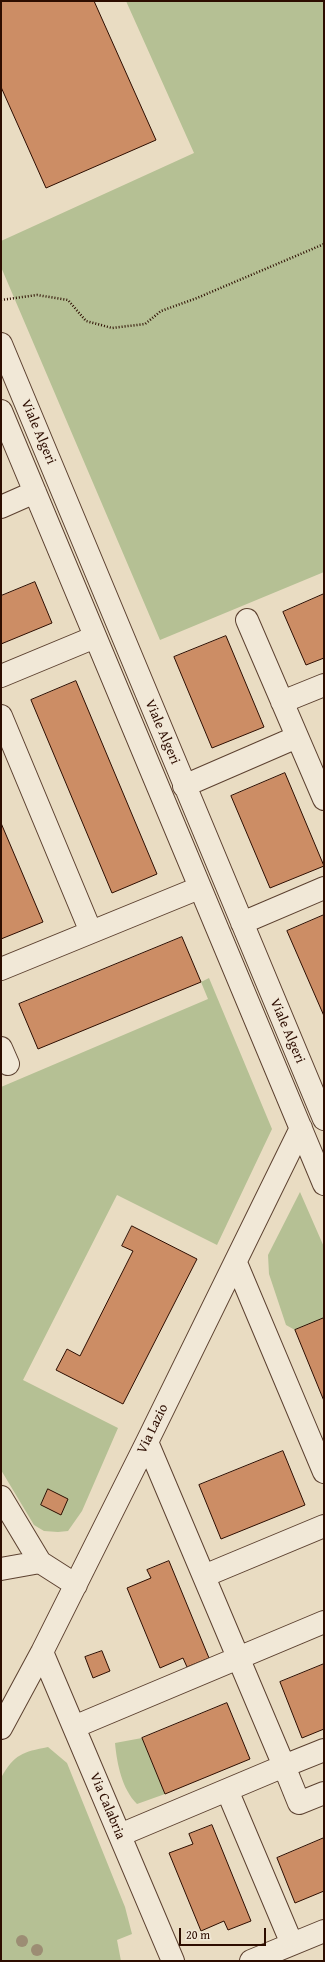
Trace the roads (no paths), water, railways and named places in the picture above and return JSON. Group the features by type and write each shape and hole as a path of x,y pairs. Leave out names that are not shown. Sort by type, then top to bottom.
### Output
{"street":[{"name":"Viale Algeri","path":"1,344 242,923 319,1089 324,1119"},
{"name":"Viale Algeri","path":"1,411 199,888 324,1184"},
{"path":"1,507 35,492"},
{"path":"247,620 324,800"},
{"path":"1,676 95,637"},
{"path":"282,702 324,684"},
{"path":"1,716 91,932"},
{"path":"184,786 297,737"},
{"path":"1,969 199,888"},
{"path":"242,923 324,888"},
{"name":"Via Lazio","path":"1,1728 76,1585 236,1263 301,1128"},
{"path":"236,1263 324,1472"},
{"path":"147,1442 299,1803 324,1793"},
{"path":"1,1497 40,1562 76,1585"},
{"path":"204,1576 324,1526"},
{"path":"1,1569 40,1562"},
{"path":"74,1727 324,1622"},
{"name":"Via Calabria","path":"42,1652 173,1961"},
{"path":"120,1835 324,1750"},
{"path":"227,1790 292,1944"},
{"path":"251,1961 324,1931"}]}
